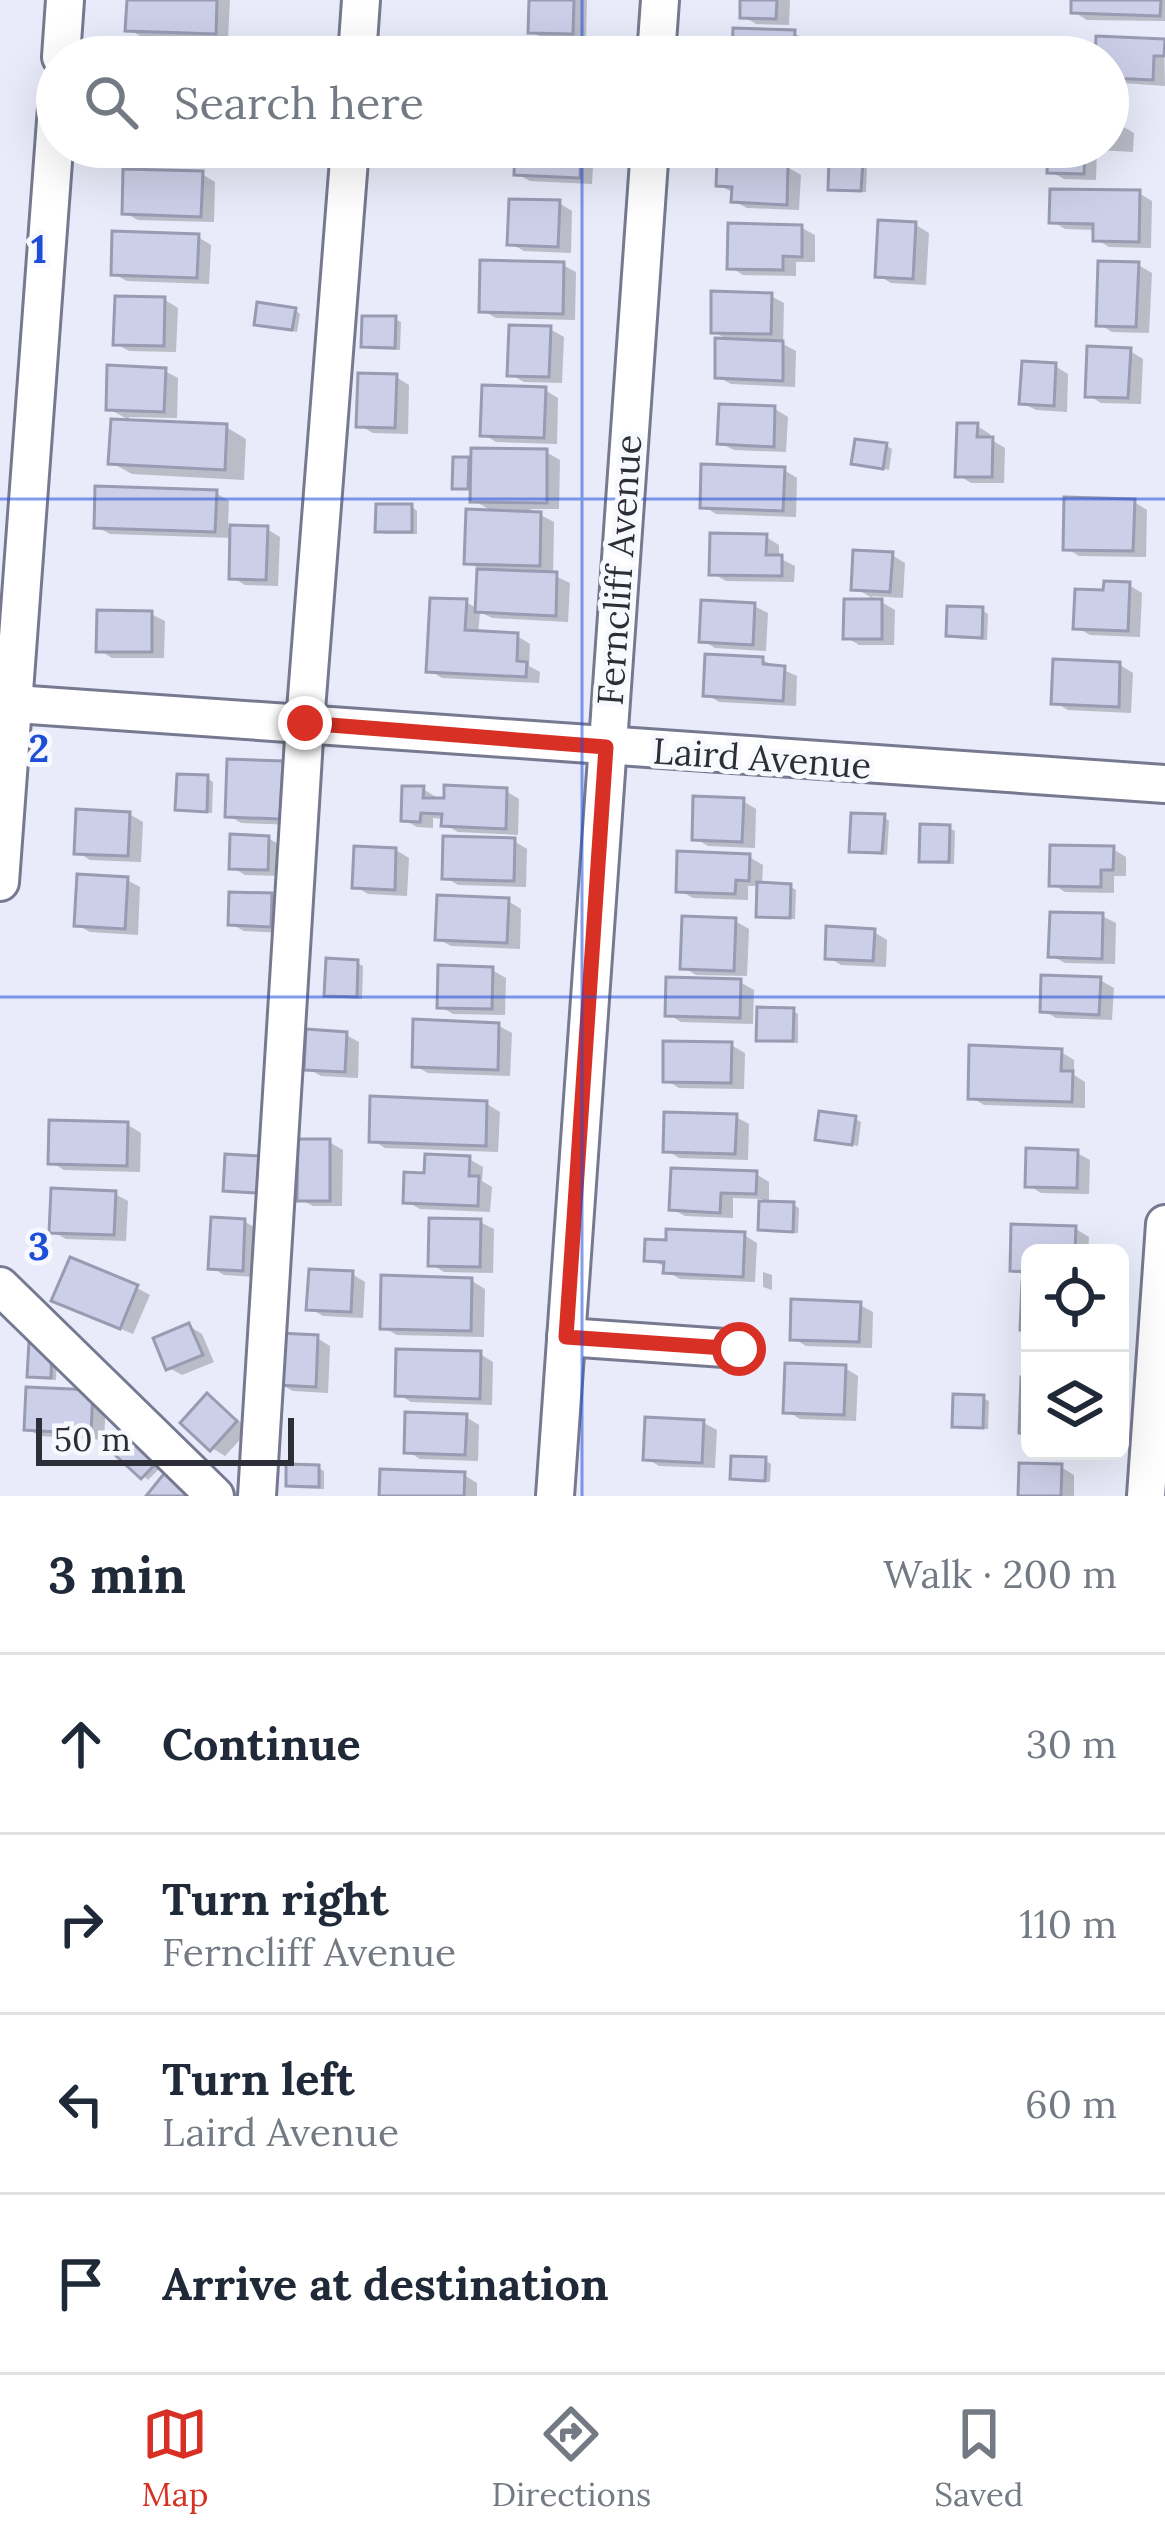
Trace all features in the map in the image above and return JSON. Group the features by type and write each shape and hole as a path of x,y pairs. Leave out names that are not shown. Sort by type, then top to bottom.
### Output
{"street":[{"path":"62,36 65,0"},
{"path":"358,36 361,0"},
{"path":"657,36 660,0"},
{"path":"0,882 6,703 52,168"},
{"path":"257,1496 305,723 348,168"},
{"name":"Ferncliff Avenue","path":"555,1496 648,168"},
{"name":"Laird Avenue","path":"6,703 1165,784"},
{"path":"1146,1496 1165,1224"},
{"path":"0,1286 215,1496"},
{"path":"566,1337 739,1349"}],"building":[{"path":"127,0 217,0 216,34 125,31"},
{"path":"529,0 574,0 573,34 528,33"},
{"path":"740,0 777,0 776,19 740,18"},
{"path":"1071,0 1161,0 1160,16 1071,13"},
{"path":"733,28 795,30 795,36 733,36"},
{"path":"1129,37 1165,39 1164,56 1154,56 1153,80 1129,79"},
{"path":"514,168 580,168 580,178 514,175"},
{"path":"717,168 788,168 787,205 731,202 732,187 716,186"},
{"path":"829,168 863,168 861,191 828,190"},
{"path":"1047,168 1084,168 1084,174 1047,173"},
{"path":"123,169 203,171 201,217 122,214"},
{"path":"1050,189 1140,190 1139,242 1093,241 1093,224 1049,223"},
{"path":"509,199 560,200 558,247 507,245"},
{"path":"878,220 916,222 913,279 875,277"},
{"path":"728,223 802,225 802,257 783,256 783,270 727,269"},
{"path":"112,231 199,234 197,278 111,275"},
{"path":"480,260 564,262 563,314 479,312"},
{"path":"1098,261 1139,262 1136,327 1096,326"},
{"path":"711,291 772,293 771,334 711,333"},
{"path":"115,296 165,297 164,346 113,345"},
{"path":"257,302 296,308 292,330 254,325"},
{"path":"362,316 396,316 395,348 361,347"},
{"path":"509,325 551,326 549,377 507,376"},
{"path":"715,338 783,341 783,381 715,378"},
{"path":"1087,346 1131,348 1128,398 1085,397"},
{"path":"1022,361 1056,363 1054,406 1019,404"},
{"path":"107,365 166,368 164,412 106,410"},
{"path":"358,373 397,374 395,428 356,427"},
{"path":"482,385 546,387 544,438 480,436"},
{"path":"719,404 775,406 774,447 717,444"},
{"path":"111,419 227,424 225,470 108,464"},
{"path":"957,423 978,423 977,437 993,437 992,477 955,477"},
{"path":"855,439 887,443 883,469 851,464"},
{"path":"471,448 547,449 547,503 470,502"},
{"path":"453,457 469,457 468,489 452,489"},
{"path":"701,464 785,467 783,511 700,508"},
{"path":"95,486 217,490 215,532 94,528"},
{"path":"1064,497 1135,499 1133,551 1063,550"},
{"path":"376,504 412,504 412,532 375,532"},
{"path":"466,509 541,512 540,566 464,564"},
{"path":"230,525 268,526 266,580 229,579"},
{"path":"710,533 767,534 766,555 782,555 782,576 709,575"},
{"path":"853,550 893,552 890,592 851,590"},
{"path":"477,569 557,572 556,616 475,612"},
{"path":"1104,581 1130,582 1128,631 1073,629 1075,589 1103,590"},
{"path":"430,598 467,599 465,630 518,633 517,661 527,662 526,677 426,672"},
{"path":"844,599 882,599 882,639 843,639"},
{"path":"701,600 755,603 753,645 699,642"},
{"path":"947,606 983,607 982,638 946,636"},
{"path":"97,610 152,611 152,652 96,652"},
{"path":"705,654 763,657 763,664 785,666 783,701 703,696"},
{"path":"1053,659 1120,662 1119,707 1051,704"},
{"path":"227,759 283,761 280,819 225,817"},
{"path":"177,774 208,775 207,812 175,810"},
{"path":"444,785 507,788 506,829 441,826 442,814 421,813 420,822 401,821 402,786 424,786 423,798 444,798"},
{"path":"693,796 744,798 742,842 692,840"},
{"path":"76,809 130,812 128,856 74,854"},
{"path":"851,813 885,814 882,853 849,852"},
{"path":"920,824 950,825 949,862 919,862"},
{"path":"230,834 269,836 268,870 229,869"},
{"path":"443,836 515,838 514,881 442,879"},
{"path":"1050,845 1114,846 1113,870 1101,870 1101,887 1049,886"},
{"path":"354,846 396,848 395,890 352,888"},
{"path":"677,851 750,854 749,881 736,880 735,894 676,892"},
{"path":"77,874 128,877 125,929 74,926"},
{"path":"757,882 791,884 790,918 756,917"},
{"path":"229,892 272,893 271,927 228,925"},
{"path":"437,895 509,898 507,943 435,940"},
{"path":"1050,912 1103,913 1102,959 1048,957"},
{"path":"682,916 736,918 734,971 680,969"},
{"path":"826,926 875,929 873,961 825,959"},
{"path":"326,958 358,960 357,997 324,996"},
{"path":"438,965 493,967 492,1009 437,1008"},
{"path":"1041,975 1101,977 1099,1015 1040,1012"},
{"path":"666,977 741,979 740,1018 665,1016"},
{"path":"757,1007 794,1008 793,1041 756,1041"},
{"path":"413,1019 499,1023 498,1070 412,1067"},
{"path":"306,1029 347,1032 345,1072 304,1070"},
{"path":"663,1041 732,1042 731,1083 663,1082"},
{"path":"969,1045 1062,1049 1061,1071 1073,1071 1072,1102 968,1099"},
{"path":"370,1096 487,1101 486,1146 369,1142"},
{"path":"819,1111 856,1116 852,1145 815,1140"},
{"path":"664,1112 737,1114 735,1154 663,1152"},
{"path":"49,1120 128,1122 127,1166 48,1164"},
{"path":"298,1139 330,1139 330,1201 297,1201"},
{"path":"1026,1148 1078,1150 1077,1188 1025,1187"},
{"path":"225,1154 260,1156 258,1193 223,1191"},
{"path":"425,1154 470,1156 469,1176 479,1176 478,1206 403,1203 404,1172 424,1173"},
{"path":"671,1168 757,1171 756,1194 721,1193 720,1213 669,1210"},
{"path":"51,1188 116,1191 114,1235 49,1233"},
{"path":"759,1201 794,1202 793,1232 758,1230"},
{"path":"211,1217 245,1219 243,1271 208,1269"},
{"path":"429,1218 481,1219 480,1267 428,1266"},
{"path":"1011,1224 1076,1226 1075,1244 1021,1244 1021,1272 1010,1271"},
{"path":"666,1229 745,1232 743,1277 663,1273 664,1262 644,1261 645,1239 666,1240"},
{"path":"70,1257 138,1285 120,1329 51,1301"},
{"path":"309,1269 353,1271 351,1312 306,1310"},
{"path":"381,1275 472,1278 471,1331 380,1329"},
{"path":"791,1299 861,1302 859,1342 790,1340"},
{"path":"189,1323 203,1355 166,1370 153,1338"},
{"path":"279,1333 318,1335 316,1387 277,1385"},
{"path":"29,1341 52,1341 51,1378 27,1377"},
{"path":"396,1349 481,1351 480,1399 395,1396"},
{"path":"785,1363 846,1365 844,1415 783,1413"},
{"path":"26,1387 93,1390 91,1434 24,1430"},
{"path":"207,1393 237,1421 210,1451 180,1423"},
{"path":"953,1394 984,1395 983,1428 952,1427"},
{"path":"405,1412 467,1414 465,1455 404,1453"},
{"path":"645,1417 704,1420 702,1463 643,1460"},
{"path":"139,1430 164,1455 141,1479 115,1455"},
{"path":"731,1456 766,1457 765,1481 730,1479"},
{"path":"1019,1463 1062,1464 1061,1496 1018,1496"},
{"path":"286,1464 319,1465 319,1487 286,1486"},
{"path":"171,1465 200,1496 146,1496"},
{"path":"380,1469 465,1472 464,1496 379,1496"}],"route":[{"path":"305,723 606,747 566,1337 739,1349"}]}
